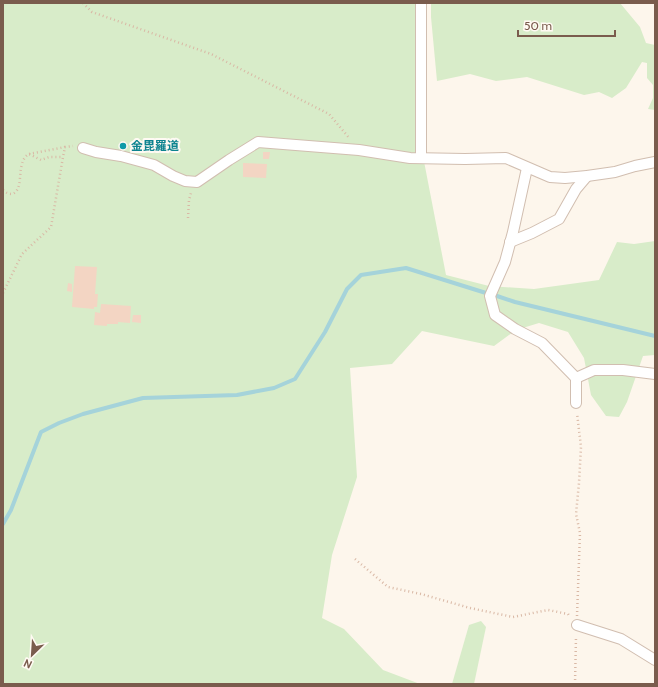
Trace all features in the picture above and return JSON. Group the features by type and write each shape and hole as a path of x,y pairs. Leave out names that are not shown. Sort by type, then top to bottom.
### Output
{"street":[{"path":"421,3 421,157"},
{"path":"79,147 154,165 185,181 197,182 258,142 359,150 410,158 506,158 550,177 566,178 616,172 655,162"},
{"path":"528,168 510,242 504,262 490,296 495,315 515,329 542,343 576,378 576,404"},
{"path":"510,242 532,233 559,219 576,189 587,176"},
{"path":"576,378 594,370 624,370 655,374"},
{"path":"577,625 621,639 655,660"}],"path":[{"path":"83,3 92,12 211,54 329,114 359,150"},
{"path":"3,190 8,194 16,192 19,187 22,163 29,154 65,147 79,147"},
{"path":"3,293 22,254 51,227 65,147"},
{"path":"29,154 41,160 49,157 63,157"},
{"path":"188,218 189,200 192,190 197,182"},
{"path":"575,684 580,533 576,514 581,447 576,404"},
{"path":"355,559 388,587 470,608 513,617 548,610 568,614 577,625"}],"green space":[{"path":"3,3 417,3 416,120 446,275 489,286 534,289 599,280 617,242 634,244 655,241 655,355 643,356 627,402 619,417 606,416 591,395 584,358 568,332 539,323 516,330 494,346 422,331 392,364 350,368 357,477 332,555 322,618 344,629 383,670 420,684 3,684"},
{"path":"431,3 620,3 640,27 646,43 655,45 655,110 648,109 653,98 653,85 647,78 647,63 642,62 626,88 612,98 599,92 584,95 527,77 496,81 470,74 437,81"},
{"path":"481,621 486,627 474,684 452,684 469,625"}],"building":[{"path":"263,152 270,152 269,159 263,159"},
{"path":"243,163 267,164 266,178 243,177"},
{"path":"75,266 97,267 95,294 98,294 97,307 94,307 94,309 72,307"},
{"path":"68,283 72,284 72,292 67,291"},
{"path":"101,304 131,306 130,323 118,322 118,324 107,324 107,326 94,325 95,312 100,313"},
{"path":"133,315 141,315 141,323 132,322"}],"waterway":[{"path":"3,524 11,510 41,432 83,414 143,398 237,395 274,388 295,379 325,332 347,289 361,275 406,268 486,293"},
{"path":"497,296 515,302 655,336"}],"place":[{"name":"金毘羅道","path":"123,146"}]}
